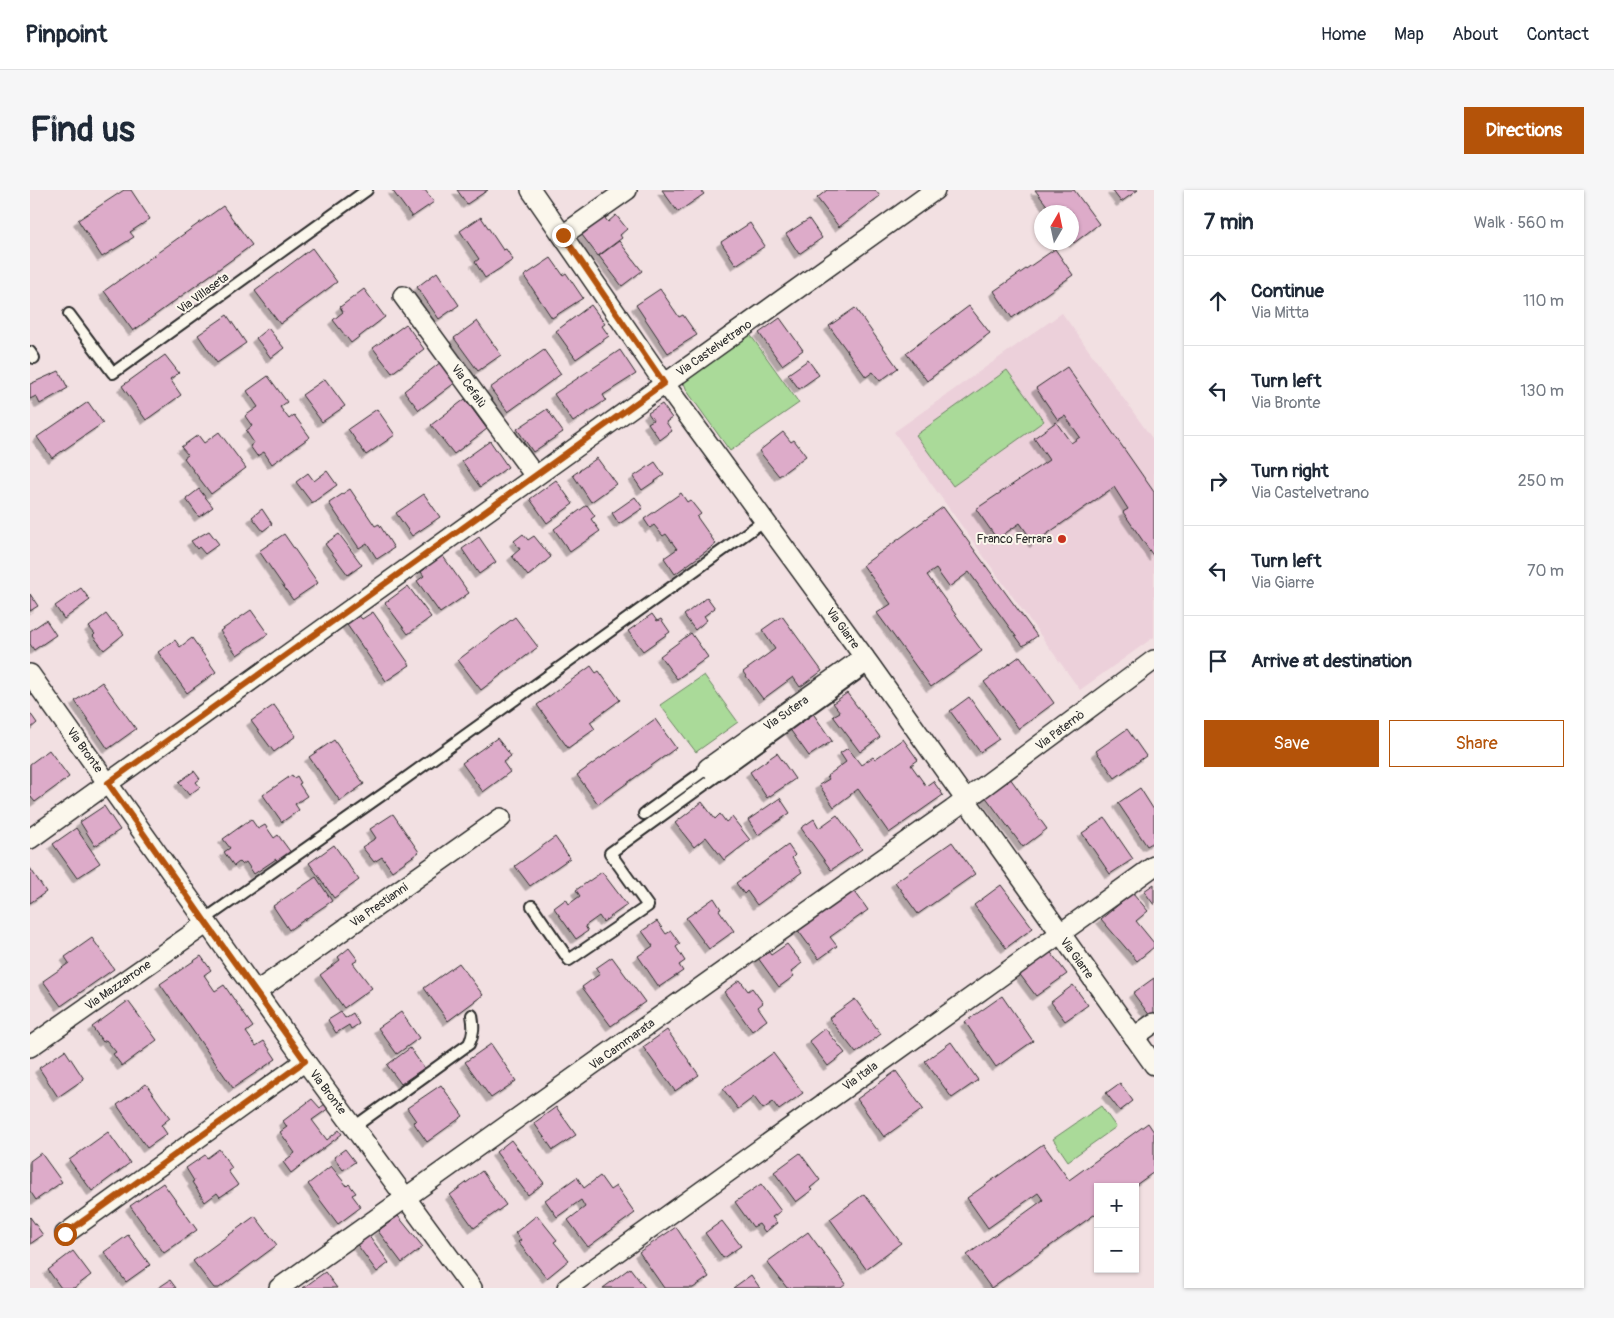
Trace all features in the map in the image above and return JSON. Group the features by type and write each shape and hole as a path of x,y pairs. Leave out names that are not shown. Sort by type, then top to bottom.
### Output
{"street":[{"name":"Via Giarre","path":"531,190 664,383 867,661 1154,1065"},
{"path":"563,235 627,190"},
{"name":"Via Castelvetrano","path":"30,840 664,383 936,190"},
{"name":"Via Cefalù","path":"403,296 535,476"},
{"name":"Via Paternò","path":"966,800 1154,660"},
{"name":"Via Sutera","path":"708,768 867,661"},
{"name":"Via Bronte","path":"30,674 305,1061 472,1288"},
{"name":"Via Cammarata","path":"279,1288 966,800"},
{"name":"Via Prestianni","path":"256,992 501,818"},
{"name":"Via Itala","path":"567,1288 1154,866"},
{"name":"Via Mazzarrone","path":"30,1047 205,922"},
{"path":"1134,1037 1154,1023"},
{"path":"65,1234 305,1061"}],"lane":[{"name":"Via Villaseta","path":"69,314 112,373 367,190"},
{"path":"205,922 765,520"},
{"path":"532,906 569,960 648,906 610,853 867,661"},
{"path":"644,814 708,768"},
{"path":"354,1127 468,1044 472,1038 474,1027 472,1015"}],"shaded area":[{"name":"Franco Ferrara","path":"1062,313 1154,441 1154,637 1080,690 894,432"}],"green space":[{"path":"749,333 799,403 730,451 687,391 684,383"},
{"path":"1007,370 1044,421 953,486 916,435"},
{"path":"704,675 738,722 696,752 660,705"},
{"path":"1101,1106 1116,1127 1068,1161 1053,1139"}],"building":[{"path":"124,190 131,190 150,219 130,232 134,237 102,257 78,220"},
{"path":"392,190 425,190 434,202 412,217"},
{"path":"457,190 488,190 467,204"},
{"path":"662,190 701,190 704,194 678,212"},
{"path":"827,190 875,190 880,196 839,227 817,198"},
{"path":"1035,190 1074,190 1099,224 1079,239 1079,205 1047,205"},
{"path":"1112,190 1138,190 1121,202"},
{"path":"223,206 252,245 133,331 104,291"},
{"path":"616,215 627,229 620,235 622,238 598,256 582,235 604,217 608,222"},
{"path":"481,217 503,250 506,249 513,260 485,278 475,262 479,259 460,231"},
{"path":"809,219 822,238 799,254 786,234"},
{"path":"750,223 765,246 736,265 721,242"},
{"path":"619,241 642,271 622,286 599,256"},
{"path":"312,248 337,282 280,324 255,291"},
{"path":"1054,250 1056,250 1073,275 1012,318 994,291"},
{"path":"551,258 563,275 566,273 583,298 552,318 524,276"},
{"path":"437,272 459,305 439,319 417,287"},
{"path":"364,289 385,317 351,343 333,320 343,312 340,307"},
{"path":"660,289 679,317 683,315 697,335 668,353 636,305"},
{"path":"591,305 605,324 602,326 609,336 576,359 556,331"},
{"path":"969,306 990,333 927,381 906,353"},
{"path":"855,308 898,368 880,381 873,372 866,377 829,326"},
{"path":"227,315 246,343 217,363 198,335"},
{"path":"780,318 803,350 782,365 759,333"},
{"path":"477,321 501,355 478,371 454,338"},
{"path":"406,324 424,349 392,373 373,348"},
{"path":"268,328 284,348 271,358 256,338"},
{"path":"544,350 561,374 508,412 490,388"},
{"path":"620,350 636,374 603,395 606,400 573,422 554,394"},
{"path":"165,355 179,373 170,379 181,395 146,420 122,386"},
{"path":"808,360 819,375 799,389 788,374"},
{"path":"441,362 456,382 419,410 404,391"},
{"path":"1067,367 1154,492 1154,557 1123,512 1128,509 1114,487 1034,543 1020,523 997,539 976,509 1049,460 1034,438 1056,422 1071,443 1080,437 1065,416 1058,420 1036,388"},
{"path":"59,371 68,388 40,404 36,396 30,399 30,384"},
{"path":"268,376 287,402 280,407 289,419 294,415 310,437 272,464 264,452 257,456 250,446 254,443 246,431 252,426 245,416 258,407 247,391"},
{"path":"325,379 345,406 322,422 302,395"},
{"path":"465,399 487,429 454,454 431,425"},
{"path":"88,402 103,423 52,458 37,437"},
{"path":"662,404 672,418 666,422 672,431 660,440 648,423 653,420 648,413"},
{"path":"377,409 395,435 366,455 348,429"},
{"path":"547,409 563,432 533,452 517,429"},
{"path":"219,432 246,468 211,494 184,458 188,455 181,447 198,435 204,443"},
{"path":"783,432 791,442 794,440 806,456 779,476 759,451"},
{"path":"490,441 508,467 480,487 462,461"},
{"path":"597,458 616,484 591,502 573,475"},
{"path":"655,462 664,475 642,490 633,477"},
{"path":"327,471 337,485 312,503 296,482 308,473 314,481"},
{"path":"556,480 573,504 547,523 530,499"},
{"path":"199,489 213,507 199,517 186,499"},
{"path":"350,489 375,526 379,524 394,548 377,559 367,543 359,548 329,503"},
{"path":"681,493 687,502 690,500 701,514 697,517 716,544 675,574 664,558 677,549 666,534 663,536 654,525 650,528 644,519"},
{"path":"424,494 440,517 412,536 396,513"},
{"path":"635,497 643,508 619,524 612,513"},
{"path":"587,505 595,516 591,519 600,531 570,552 554,529"},
{"path":"943,507 1037,636 1023,646 969,572 949,587 936,569 927,575 982,651 931,687 877,613 891,604 863,565"},
{"path":"262,509 272,524 263,531 252,517"},
{"path":"209,531 219,544 205,554 199,547 197,549 191,541"},
{"path":"284,534 318,583 293,600 259,551"},
{"path":"339,534 362,565 348,575 325,544"},
{"path":"523,534 528,540 534,536 551,557 528,576 512,556 520,549 514,541"},
{"path":"479,537 496,562 479,574 462,549"},
{"path":"440,552 469,593 440,613 417,581 424,576 421,572 425,569 422,565"},
{"path":"408,586 431,617 408,634 385,603"},
{"path":"81,588 90,600 64,619 55,606"},
{"path":"30,594 38,606 30,611"},
{"path":"707,597 715,608 704,616 707,620 695,630 684,615"},
{"path":"251,610 268,634 237,655 220,631"},
{"path":"373,612 410,665 386,681 345,622 357,613 362,619"},
{"path":"106,614 124,634 104,650 93,636 95,634 89,627"},
{"path":"652,614 657,621 661,619 670,632 643,651 628,631"},
{"path":"782,616 822,671 800,687 793,677 763,699 743,672 775,649 762,630"},
{"path":"515,617 538,647 481,690 458,660"},
{"path":"46,620 56,635 34,650 30,644 30,631"},
{"path":"691,633 708,657 677,679 660,656"},
{"path":"192,638 216,672 187,693 158,652 175,640 180,647"},
{"path":"1020,656 1054,703 1019,729 984,682"},
{"path":"591,666 596,673 599,671 620,700 590,722 595,729 568,748 537,705"},
{"path":"102,682 136,729 108,749 75,701"},
{"path":"847,693 880,737 860,752 833,716 840,712 833,703"},
{"path":"969,697 999,739 980,752 950,711"},
{"path":"274,705 296,736 274,752 251,721"},
{"path":"812,712 832,741 809,756 789,728"},
{"path":"30,713 37,723 30,729"},
{"path":"655,719 676,748 598,804 577,775"},
{"path":"1127,729 1146,756 1115,778 1096,751"},
{"path":"497,738 511,756 503,762 510,772 483,792 462,763"},
{"path":"903,739 918,760 911,765 926,786 933,781 943,795 889,833 858,789 834,807 819,785 829,779 827,776 846,762 840,753 848,748 861,765 873,757 875,759"},
{"path":"334,740 364,784 340,801 309,757"},
{"path":"49,750 69,777 35,802 30,796 30,764"},
{"path":"777,753 795,779 767,798 750,772"},
{"path":"194,771 200,779 196,782 200,787 189,795 179,782"},
{"path":"1007,774 1047,829 1023,847 982,792"},
{"path":"292,775 294,778 297,776 301,783 299,784 307,796 295,804 299,810 282,822 263,795"},
{"path":"1140,788 1154,810 1154,842 1147,846 1118,803"},
{"path":"780,798 790,813 758,835 748,820"},
{"path":"702,802 715,819 720,814 726,822 732,817 750,840 724,860 706,837 694,847 675,823"},
{"path":"104,806 120,830 95,846 80,822"},
{"path":"393,814 419,852 392,871 382,857 374,862 362,847 376,838 370,829"},
{"path":"837,815 862,849 831,870 801,828 814,819 819,828"},
{"path":"1105,818 1133,859 1110,874 1082,833"},
{"path":"251,819 258,829 265,825 274,838 278,835 292,854 279,863 276,859 254,874 246,862 242,865 239,862 234,866 224,852 230,848 223,839"},
{"path":"76,828 100,863 77,878 53,844"},
{"path":"555,837 570,858 530,886 515,866"},
{"path":"952,842 975,874 918,914 895,882"},
{"path":"334,845 359,880 334,898 309,863"},
{"path":"788,845 795,855 792,858 802,872 757,905 747,891 744,894 736,883"},
{"path":"30,868 46,892 30,903"},
{"path":"602,872 627,905 603,922 599,916 585,926 588,931 576,939 554,908 566,899 569,904 580,896 576,890"},
{"path":"316,877 332,901 289,930 273,906"},
{"path":"1154,884 1154,905 1144,891"},
{"path":"1001,885 1033,928 1006,948 974,905"},
{"path":"853,889 868,910 830,937 837,946 819,959 797,929"},
{"path":"1133,893 1148,911 1136,921 1154,943 1154,947 1137,961 1101,919"},
{"path":"714,898 721,909 719,910 734,931 709,949 686,918"},
{"path":"657,921 666,934 671,931 680,944 676,947 685,961 679,965 683,971 659,987 638,956 653,946 642,931"},
{"path":"92,938 114,969 61,1006 43,981 69,963 65,957"},
{"path":"787,944 802,963 791,972 794,976 779,987 758,958 768,951 771,955"},
{"path":"349,948 358,960 353,963 372,988 344,1008 320,975 340,960 338,957"},
{"path":"1049,950 1067,974 1036,996 1018,972"},
{"path":"201,956 211,970 204,975 215,991 224,985 253,1027 246,1032 256,1046 264,1041 276,1059 233,1088 160,984"},
{"path":"612,957 645,1002 611,1026 582,987 600,974 596,968"},
{"path":"459,963 483,995 448,1021 424,988"},
{"path":"1154,978 1154,1013 1150,1016 1133,993"},
{"path":"740,980 748,991 752,988 763,1003 758,1007 767,1020 752,1031 724,992"},
{"path":"1073,985 1088,1005 1065,1021 1051,1002"},
{"path":"1002,996 1033,1041 996,1067 965,1022"},
{"path":"855,999 881,1034 856,1053 829,1018"},
{"path":"128,1001 157,1040 122,1066 113,1054 116,1052 106,1040 103,1042 92,1027"},
{"path":"341,1012 345,1018 353,1013 359,1024 351,1029 349,1025 336,1033 328,1020"},
{"path":"401,1012 419,1038 397,1054 378,1028"},
{"path":"825,1028 845,1053 828,1066 809,1041"},
{"path":"667,1030 699,1075 675,1091 643,1047"},
{"path":"951,1042 978,1080 952,1098 925,1061"},
{"path":"491,1044 516,1081 491,1098 465,1062"},
{"path":"410,1048 424,1068 401,1084 387,1065"},
{"path":"65,1050 84,1079 58,1097 39,1068"},
{"path":"773,1053 803,1093 779,1110 773,1102 763,1109 754,1097 738,1109 723,1089"},
{"path":"896,1071 923,1109 884,1137 857,1099"},
{"path":"1120,1083 1133,1101 1120,1111 1106,1093"},
{"path":"146,1084 170,1118 161,1125 167,1134 147,1148 117,1105"},
{"path":"441,1085 463,1116 427,1142 413,1122 416,1121 407,1108"},
{"path":"312,1099 320,1108 326,1103 329,1108 312,1120 327,1140 339,1130 342,1134 291,1173 283,1162 295,1153 280,1132 287,1127 283,1121"},
{"path":"556,1107 576,1135 553,1150 534,1123"},
{"path":"1148,1123 1154,1132 1154,1172 1139,1183 1094,1183 1094,1215 991,1288 967,1255 1043,1200 1038,1193 988,1228 967,1198 1043,1144 1069,1180"},
{"path":"108,1132 130,1163 92,1191 69,1160"},
{"path":"511,1140 544,1183 528,1195 496,1152"},
{"path":"219,1149 232,1168 228,1171 238,1185 220,1197 217,1193 205,1202 192,1182 194,1181 186,1168 205,1155 207,1158"},
{"path":"345,1149 355,1162 343,1170 334,1157"},
{"path":"41,1153 62,1182 36,1200 30,1191 30,1161"},
{"path":"800,1153 820,1180 810,1188 812,1190 796,1202 774,1172"},
{"path":"331,1166 347,1186 349,1184 356,1193 352,1195 361,1207 338,1224 308,1184"},
{"path":"482,1171 506,1205 474,1228 450,1195"},
{"path":"600,1176 610,1190 616,1186 635,1213 588,1247 568,1220 585,1207 581,1200 557,1217 545,1200 577,1177 584,1188"},
{"path":"163,1183 197,1230 164,1253 130,1206"},
{"path":"761,1184 781,1211 772,1217 777,1223 765,1232 759,1224 753,1227 735,1202"},
{"path":"864,1194 901,1243 866,1269 830,1219"},
{"path":"537,1215 557,1240 554,1242 569,1260 547,1278 518,1242 521,1240 515,1233"},
{"path":"255,1216 277,1245 219,1288 214,1288 193,1261"},
{"path":"398,1216 423,1247 402,1263 378,1231"},
{"path":"30,1217 43,1235 30,1244"},
{"path":"722,1221 741,1246 723,1258 705,1233"},
{"path":"676,1227 709,1277 693,1288 664,1288 639,1252"},
{"path":"808,1232 846,1284 841,1288 787,1288 767,1262"},
{"path":"368,1234 389,1263 377,1272 356,1243"},
{"path":"128,1235 150,1265 126,1282 104,1252"},
{"path":"73,1251 91,1275 74,1288 61,1288 48,1270"},
{"path":"630,1268 645,1288 603,1288"},
{"path":"325,1272 337,1288 303,1288"},
{"path":"751,1275 760,1288 733,1288"},
{"path":"170,1280 176,1288 158,1288"}],"place":[{"name":"Franco Ferrara","path":"1062,539"}],"route":[{"path":"65,1234 305,1061 108,783 664,383 563,235"}]}
